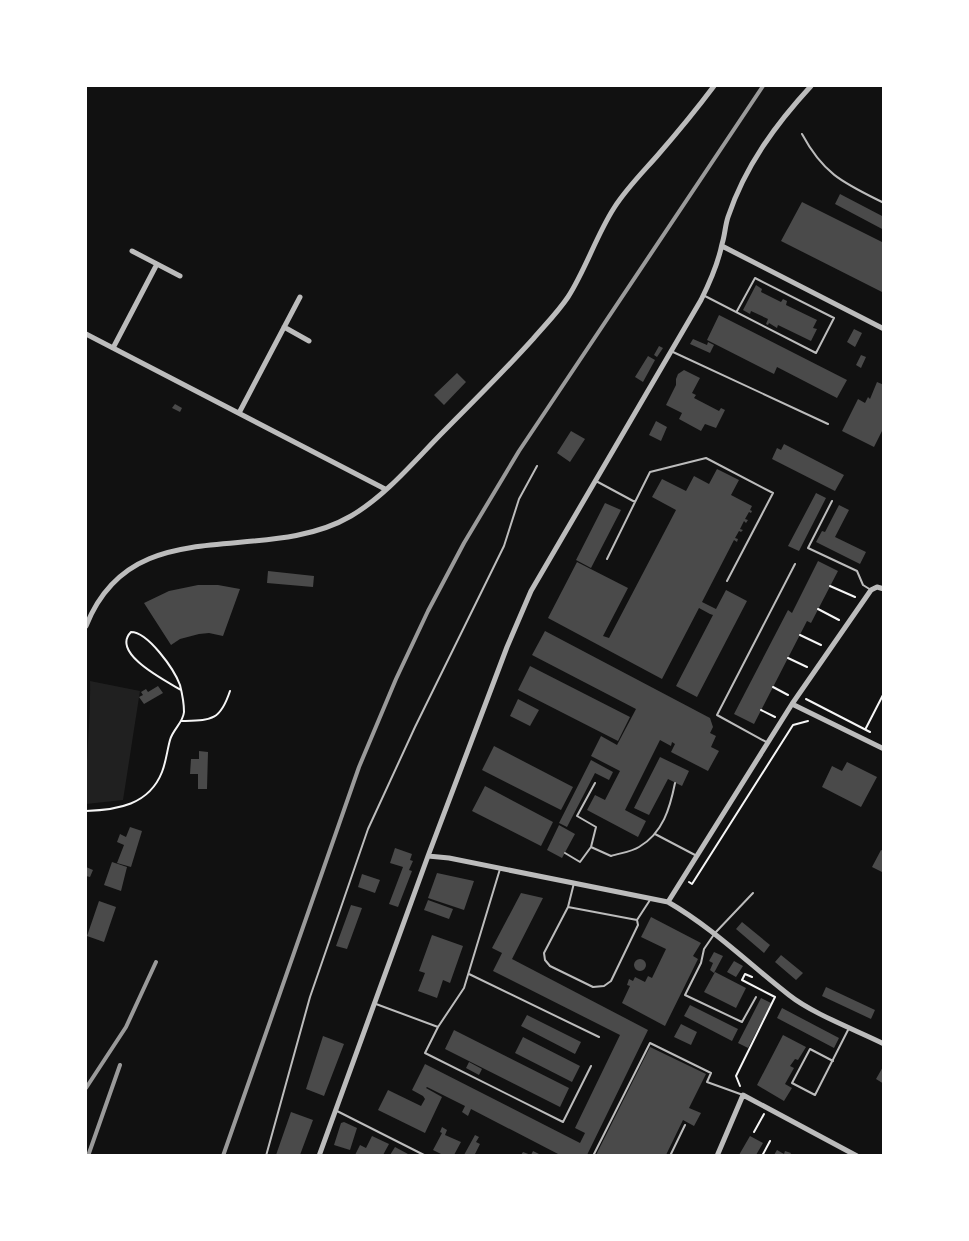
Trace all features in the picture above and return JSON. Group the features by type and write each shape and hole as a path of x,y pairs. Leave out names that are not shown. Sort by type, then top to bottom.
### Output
{"street":[{"path":"86,626 88,614 113,582 126,571 153,556 190,548 276,540 313,533 354,514 385,489 506,368 566,299 581,276 606,222 620,200 714,86"},
{"path":"319,1155 507,647 531,591 703,295 722,246 728,218 759,152 770,133 811,86"},
{"path":"722,246 884,329"},
{"path":"132,251 180,276"},
{"path":"113,348 157,264"},
{"path":"239,414 300,297"},
{"path":"284,327 309,341"},
{"path":"86,334 385,489"},
{"path":"668,903 798,695 871,590 877,587 884,589"},
{"path":"792,704 884,749"},
{"path":"429,856 500,868 668,903 715,933 795,999 884,1044"},
{"path":"717,1155 743,1095 857,1155"}],"lane":[{"path":"802,134 821,165 846,184 884,203"},
{"path":"703,295 816,353 834,318 755,278 737,312"},
{"path":"670,351 828,424"},
{"path":"607,559 650,472 706,458 772,493 727,581"},
{"path":"266,1155 310,997 368,829 504,546 519,500 537,466"},
{"path":"595,480 636,502"},
{"path":"832,501 808,548 857,572 863,585 871,590"},
{"path":"768,743 717,715 795,564"},
{"path":"565,853 580,862 591,847 596,827 577,816 595,783"},
{"path":"591,847 611,856 638,848 656,834 670,808 675,783"},
{"path":"656,834 697,856"},
{"path":"500,868 464,988 438,1027 425,1053 563,1122 591,1066"},
{"path":"574,883 568,907 544,952 545,960 550,966 592,987 604,986 611,981 638,925 638,920 651,899"},
{"path":"753,893 715,933 704,949 701,963 686,995 742,1022 756,997"},
{"path":"568,907 638,920"},
{"path":"469,974 599,1037"},
{"path":"374,1003 438,1027"},
{"path":"833,1060 810,1049 792,1083 815,1095 850,1027"},
{"path":"593,1155 650,1043 711,1073 707,1082 743,1095"},
{"path":"335,1110 426,1155"},
{"path":"670,1155 685,1125"}],"path":[{"path":"830,586 855,597"},
{"path":"818,609 839,620"},
{"path":"86,811 120,808 147,795 162,772 172,732 182,721 184,712 181,690 174,674 151,642 139,633 131,632 126,639 126,646 135,659 181,690"},
{"path":"800,635 822,646"},
{"path":"788,658 807,667"},
{"path":"773,687 788,695"},
{"path":"182,721 208,720 217,716 230,691"},
{"path":"865,729 884,693"},
{"path":"798,695 874,734"},
{"path":"878,703 884,706"},
{"path":"761,710 775,717"},
{"path":"692,884 793,726"},
{"path":"743,1095 736,1076 775,997 742,980 745,974 754,978"},
{"path":"754,1132 767,1108"},
{"path":"762,1155 770,1141"}],"shaded area":[{"path":"90,681 140,691 123,800 86,804"}],"building":[{"path":"840,194 884,217 884,230 835,204"},
{"path":"802,202 884,243 884,293 781,241"},
{"path":"756,285 762,289 761,292 781,302 783,299 787,301 786,305 817,320 813,328 817,329 811,341 778,325 777,328 769,323 768,325 766,324 768,319 743,310"},
{"path":"719,315 847,380 837,398 777,367 774,374 707,340"},
{"path":"854,329 862,333 855,347 847,342"},
{"path":"693,339 707,345 708,342 714,345 710,353 690,344"},
{"path":"659,346 663,348 657,357 654,355"},
{"path":"861,355 866,357 861,368 856,365"},
{"path":"648,356 655,360 643,382 635,377"},
{"path":"684,370 700,378 692,393 696,395 694,398 719,411 721,408 725,410 716,428 705,424 701,431 679,419 682,413 666,405 676,385 678,374"},
{"path":"457,373 466,382 444,405 434,395"},
{"path":"877,382 884,385 884,427 874,447 842,431 858,399 865,403 868,397 870,399"},
{"path":"175,404 182,408 180,412 172,408"},
{"path":"656,421 667,427 661,441 649,435"},
{"path":"571,431 585,439 570,462 557,453"},
{"path":"784,444 844,475 835,491 772,459 777,448 781,450"},
{"path":"717,469 739,480 731,495 752,506 750,510 752,511 745,519 748,520 746,523 744,521 740,529 743,530 739,531 735,538 738,539 737,542 734,540 702,602 716,609 726,590 747,601 697,697 676,686 713,615 699,608 662,679 548,618 577,562 628,588 603,636 609,638 676,510 652,497 662,479 686,491 694,476 709,484"},
{"path":"816,493 826,498 799,551 788,546"},
{"path":"605,503 621,510 591,568 576,560"},
{"path":"839,505 849,510 835,537 866,552 860,564 816,542 822,531 825,532"},
{"path":"818,561 838,571 811,623 807,621 754,724 734,714 788,610 792,613"},
{"path":"268,571 314,576 313,587 267,583"},
{"path":"198,585 218,585 240,589 223,636 209,633 199,634 180,639 171,645 144,603 169,591"},
{"path":"545,631 710,718 713,727 710,733 716,736 711,747 719,751 708,771 671,752 675,744 672,742 671,746 660,740 625,810 646,821 638,837 587,810 595,795 605,800 620,771 591,756 601,736 617,745 636,709 532,655"},
{"path":"530,666 630,717 618,741 518,690"},
{"path":"158,686 163,693 144,704 139,697 143,695 141,692 146,689 148,692"},
{"path":"518,699 539,710 530,726 510,716"},
{"path":"494,746 573,787 561,810 482,770"},
{"path":"199,751 208,752 207,789 198,789 198,774 190,774 191,759 199,759"},
{"path":"660,757 689,771 682,786 668,779 649,815 634,808"},
{"path":"591,760 613,772 609,780 595,773 567,827 559,823"},
{"path":"847,762 877,777 861,807 822,787 832,766 842,771"},
{"path":"485,786 553,822 541,846 472,811"},
{"path":"559,825 575,834 562,858 547,850"},
{"path":"130,827 142,831 131,867 117,863 124,845 117,842 120,834 126,837"},
{"path":"395,848 412,854 410,860 413,861 409,870 412,871 398,907 389,904 403,867 390,863"},
{"path":"881,850 884,851 884,873 872,867"},
{"path":"112,862 127,867 121,891 104,885"},
{"path":"86,867 93,870 90,877 86,876"},
{"path":"437,873 474,881 464,910 428,898"},
{"path":"362,874 380,880 375,893 358,887"},
{"path":"521,893 543,898 512,959 648,1030 587,1155 560,1155 471,1109 468,1116 462,1112 465,1106 427,1087 442,1097 425,1133 378,1110 388,1090 421,1106 425,1099 412,1090 425,1064 580,1143 585,1133 575,1128 620,1035 493,971 502,953 492,948"},
{"path":"428,900 453,909 449,919 424,910"},
{"path":"99,901 116,907 104,942 87,936"},
{"path":"351,905 362,908 347,949 336,946"},
{"path":"651,917 701,943 693,956 698,959 665,1026 622,1003 630,986 627,985 629,979 633,981 635,977 645,982 648,976 652,978 666,949 641,937"},
{"path":"742,922 770,945 764,953 736,929"},
{"path":"432,935 463,946 450,983 443,980 437,998 418,991 425,973 419,971"},
{"path":"714,952 723,956 714,973 710,970 713,963 709,961"},
{"path":"781,955 803,973 796,980 775,962"},
{"path":"642,959 645,960 645,970 638,971 635,970 634,963 635,960"},
{"path":"734,961 743,966 736,977 727,972"},
{"path":"715,972 746,988 736,1008 704,992"},
{"path":"826,987 875,1010 871,1019 822,996"},
{"path":"761,998 771,1003 748,1048 738,1043"},
{"path":"690,1005 738,1029 732,1041 684,1016"},
{"path":"782,1008 839,1038 834,1048 777,1018"},
{"path":"527,1015 581,1042 575,1054 521,1026"},
{"path":"681,1024 697,1032 691,1045 674,1037"},
{"path":"454,1030 569,1088 560,1107 445,1049"},
{"path":"783,1035 806,1047 798,1060 795,1059 790,1066 794,1068 785,1084 792,1088 784,1101 757,1085"},
{"path":"323,1036 344,1044 324,1096 306,1089"},
{"path":"523,1037 580,1066 572,1082 515,1053"},
{"path":"650,1047 706,1074 689,1108 701,1113 694,1126 683,1120 666,1155 596,1155"},
{"path":"469,1062 482,1069 479,1075 466,1068"},
{"path":"884,1065 884,1084 876,1079"},
{"path":"291,1112 313,1120 300,1155 276,1155"},
{"path":"344,1122 357,1128 350,1150 334,1145 341,1123"},
{"path":"442,1127 447,1130 445,1135 461,1142 454,1155 443,1155 433,1150 442,1133 440,1132"},
{"path":"475,1135 479,1137 476,1142 480,1144 475,1154 479,1155 464,1155"},
{"path":"372,1136 389,1144 383,1155 355,1155 360,1145 366,1148"},
{"path":"750,1136 763,1143 756,1155 739,1155"},
{"path":"395,1147 408,1154 390,1155"},
{"path":"777,1150 784,1154 785,1151 791,1153 790,1155 774,1155"}],"railway":[{"path":"223,1156 359,767 428,611 464,543 519,451 763,86"},
{"path":"86,1088 126,1027 156,962"},
{"path":"88,1156 120,1065"}]}
